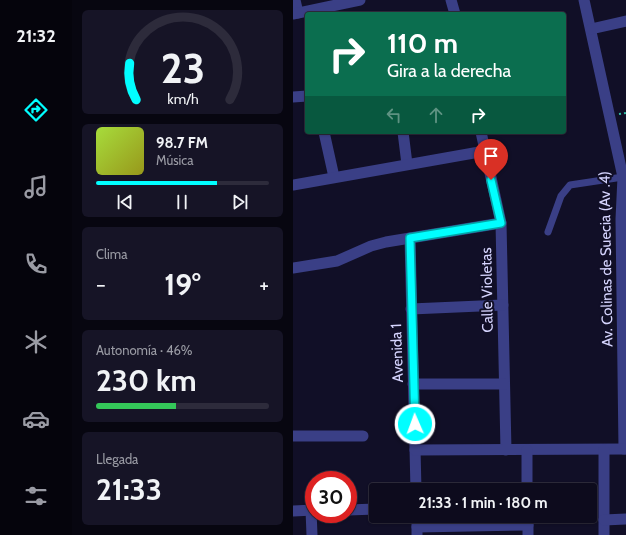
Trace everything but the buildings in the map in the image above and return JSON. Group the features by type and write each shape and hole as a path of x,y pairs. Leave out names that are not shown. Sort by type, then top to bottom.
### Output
{"street":[{"path":"295,0 295,13 360,0"},
{"path":"451,0 454,12"},
{"name":"Av. Colinas de Suecia (Av .4)","path":"585,0 623,177 621,219 625,449"},
{"path":"591,28 626,21"},
{"path":"293,97 305,96"},
{"path":"324,134 335,178"},
{"path":"403,134 407,164"},
{"name":"Calle Violetas","path":"481,134 501,223 506,450"},
{"path":"293,185 485,151"},
{"path":"293,268 337,261 371,246 501,223"},
{"name":"Avenida 1","path":"410,238 416,483"},
{"path":"411,310 503,305"},
{"path":"413,384 504,384"},
{"path":"293,436 363,436"},
{"path":"415,450 625,449"},
{"path":"527,450 527,483"},
{"path":"604,450 604,535"},
{"path":"357,510 369,509"},
{"path":"293,511 305,510"},
{"path":"604,520 626,519"},
{"path":"312,523 312,535"},
{"path":"417,526 528,525"}],"lane":[{"path":"548,232 561,196 570,185 623,177"}],"route":[{"path":"415,424 410,238 501,223 491,180"}]}
